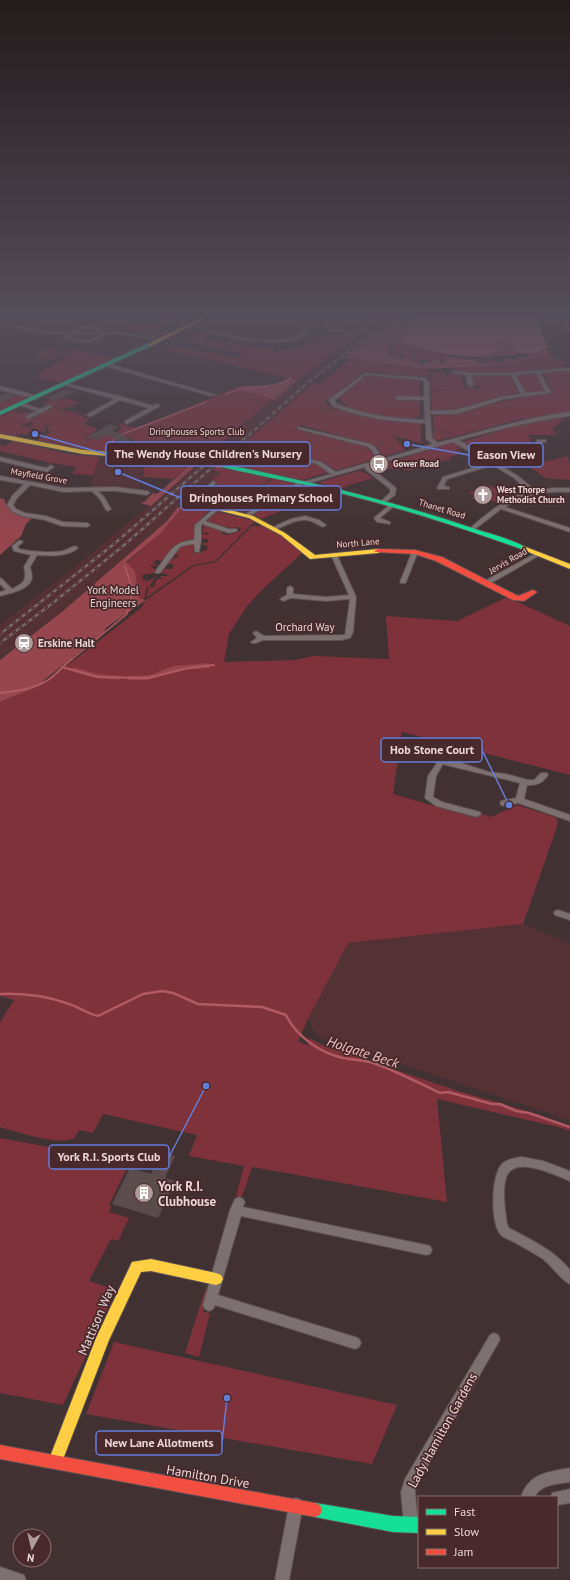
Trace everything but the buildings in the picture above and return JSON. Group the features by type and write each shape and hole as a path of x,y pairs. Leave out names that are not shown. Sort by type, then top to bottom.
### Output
{"street":[{"path":"0,413 60,387"},
{"path":"77,387 156,407 127,422"},
{"path":"181,387 213,396"},
{"path":"347,387 333,398 332,402 334,405 344,409 392,420 428,422"},
{"path":"426,387 429,439 437,445"},
{"path":"519,387 524,395"},
{"path":"428,413 456,412 493,401 548,392 545,387"},
{"path":"0,388 37,397"},
{"path":"90,415 120,398"},
{"path":"398,398 427,399"},
{"path":"21,404 40,411"},
{"path":"28,417 48,407"},
{"path":"247,515 302,483 512,424 568,415 570,421"},
{"path":"300,428 368,445 373,448 382,461"},
{"name":"Thanet Road","path":"0,436 73,452 175,458 199,461 302,483 383,502 472,529 570,567"},
{"path":"454,440 516,477 533,492"},
{"path":"433,487 444,488 444,478 534,450 539,441"},
{"path":"272,451 319,463 335,474"},
{"path":"112,455 110,458 174,464"},
{"path":"0,459 47,470 51,467"},
{"path":"367,465 368,469 393,488 393,494 383,502"},
{"name":"Mayfield Grove","path":"0,478 64,490 116,489 147,493"},
{"path":"189,501 213,483"},
{"path":"28,484 12,499 12,508 24,515 46,518 67,525 89,524"},
{"path":"94,490 102,498 108,509"},
{"path":"472,529 500,507 516,498 533,492 570,490"},
{"name":"North Lane","path":"189,501 247,515 274,528 313,557 382,551 415,552 439,559 516,598 521,599 533,592"},
{"path":"388,524 377,518 392,505"},
{"path":"500,507 570,530"},
{"path":"158,572 164,566 177,546 185,543 199,547 197,530 201,522 217,508"},
{"path":"274,528 290,521 307,517 324,525"},
{"path":"201,522 229,531 235,530"},
{"path":"62,533 67,525"},
{"path":"20,542 15,546 16,550 60,555 75,548"},
{"path":"0,594 23,586 28,580 27,567 36,552"},
{"path":"403,582 415,552"},
{"name":"Jervis Road","path":"486,582 491,581 538,554"},
{"path":"283,599 290,596 326,599 354,597 334,555"},
{"path":"0,580 10,591"},
{"path":"290,588 290,596"},
{"name":"Orchard Way","path":"348,636 350,632 354,597"},
{"name":"Orchard Way","path":"256,633 262,638"},
{"name":"Orchard Way","path":"254,642 262,638 341,638 348,636 356,640"},
{"path":"413,752 430,756 441,762 448,761 460,766 510,778 524,783 537,782 541,780 544,775"},
{"path":"441,762 432,776 429,798 439,804 477,814"},
{"path":"520,800 524,783"},
{"path":"504,803 520,800 528,805 570,818"},
{"path":"558,913 570,917"},
{"path":"570,1176 535,1164 522,1162 508,1166 503,1170 500,1184 502,1229 505,1232 541,1250 561,1267 570,1279"},
{"path":"355,1343 210,1302 238,1206 426,1250"},
{"name":"Mattison Way","path":"55,1462 103,1338 126,1284 137,1266 151,1266 216,1279"},
{"name":"Lady Hamilton Gardens","path":"415,1525 408,1492 410,1484 494,1339"},
{"name":"Hamilton Drive","path":"1,1456 55,1462 393,1524 415,1525"},
{"path":"528,1496 528,1490 533,1485 570,1475"},
{"path":"558,1498 570,1496"},
{"path":"282,1580 296,1505"},
{"path":"0,1574 19,1580"}],"shaded area":[{"path":"291,387 310,387 213,470 221,472 207,485 190,499 183,498 179,501 181,504 167,521 63,611 0,660 0,625 91,554 149,505 151,505 261,407 272,399 275,399"},
{"path":"99,457 104,457 103,460 144,463 139,490 114,487 91,489 91,482"},
{"path":"523,924 570,944 570,1120 323,1038 315,1034 309,1022 308,1019 348,943"}],"green space":[{"path":"239,387 290,387 274,400 235,388"},
{"path":"310,387 344,387 325,402 332,408 393,422 421,423 421,443 394,436 405,450 383,457 377,447 371,444 301,425 295,429 364,446 370,450 376,459 337,470 320,461 274,450 268,451 318,465 328,472 302,480 220,463 223,461 230,462 250,446 243,444"},
{"path":"353,387 419,387 420,398 408,398 406,396 394,398 395,400 407,402 409,399 420,400 420,416 407,420 398,420 344,408 336,404 342,403 344,407 348,408 339,397"},
{"path":"431,387 465,387 458,391 469,387 480,389 480,387 515,387 518,392 458,409 434,411 432,410 431,391 457,390 431,390"},
{"path":"521,387 544,387 546,390 536,393 524,392"},
{"path":"550,387 570,387 570,412 520,419 460,435 433,428 433,417 437,415 436,414 455,415 504,401 548,393 554,394"},
{"name":"Dringhouses Sports Club","path":"235,388 272,399 202,459 186,456 145,454 152,452 139,447 141,446 129,437 113,442 108,452 74,450 34,442 50,432 46,427 51,423 45,426 45,432 36,430 35,428 29,426 33,423 30,422 24,424 16,423 33,429 26,435 20,434 15,437 0,433 0,417 25,407 15,412 20,414 26,411 29,413 34,411 24,416 29,418 49,407 46,405 88,415 86,416 66,411 89,419 83,424 98,429 85,438 97,440 104,436 111,436 122,428 116,422 134,428 168,416"},
{"path":"19,395 27,398 0,410 0,403"},
{"path":"64,398 79,402 66,408 43,403 50,400 55,401"},
{"path":"560,418 564,419 552,429 557,435 526,435 531,439 530,443 516,442 516,445 507,446 529,448 527,451 498,460 490,458 498,455 484,447 494,445 492,444 475,448 463,442 516,426"},
{"path":"433,429 459,435 436,441 433,439"},
{"path":"13,441 69,454 99,457 93,475 72,474 77,467 51,463 0,451 0,445 5,446"},
{"path":"453,443 462,448 456,450 462,453 449,457 452,459 407,471 405,469 376,468 376,466"},
{"path":"568,456 570,480 545,478 529,466"},
{"path":"114,458 175,460 197,463 173,479 143,477 145,463 179,466 180,464"},
{"path":"192,464 196,465 151,506 140,503 144,502 153,493 157,494"},
{"path":"216,467 271,479 226,508 196,501 217,482 211,481 221,472 213,470"},
{"path":"359,471 373,478 346,486 345,488 321,484 320,482"},
{"path":"273,479 293,483 293,486 246,512 229,508"},
{"path":"306,486 326,490 322,494 261,519 253,515"},
{"path":"491,486 510,497 499,503 486,499 495,493 483,489 475,495 468,493"},
{"path":"0,498 4,499 6,504 15,513 32,518 26,524 21,536 0,555"},
{"path":"187,502 185,507 188,507 191,504 209,509 195,525 193,539 176,546 165,561 156,560 153,563 159,566 150,565 155,570 155,573 142,575 143,580 149,581 156,576 149,587 147,587 144,599 138,598 137,583 126,563 160,534"},
{"name":"York Model Engineers","path":"178,507 182,508 160,534 126,562 135,571 139,598 146,600 107,627 103,633 43,681 42,685 0,702 0,660 63,611 167,521"},
{"path":"218,512 255,521 215,561 193,565 146,598 149,587 154,587 157,579 163,579 159,576 167,576 167,574 161,573 164,569 172,569 174,564 167,564 170,559 178,559 173,558 179,556 173,554 182,545 193,545 193,552 201,553 202,551 207,550 208,546 203,545 202,543 207,543 209,539 202,539 201,534 208,535 209,533 202,532 204,526 208,525 222,530 222,534 228,535 240,531 241,529 238,527 231,528 208,522 207,520"},
{"path":"252,526 265,526 286,539 302,553 247,606 229,634 224,662 295,660 313,656 389,659 386,616 457,621 507,597 570,626 570,775 402,732 393,794 476,818 478,814 491,816 487,819 517,805 557,818 558,824 523,924 348,943 298,1041 308,1046 309,1038 325,1046 458,1091 524,1110 570,1126 570,1131 437,1099 447,1202 252,1167 242,1197 236,1196 244,1166 189,1156 197,1135 103,1114 93,1133 79,1130 74,1138 68,1140 50,1140 0,1127 0,1022 14,1000 0,996 0,702 42,685 141,608 146,600 194,566 216,562"},
{"path":"209,663 210,668 184,670 147,680 127,680 128,676 150,675 174,666"},
{"path":"73,667 98,674 121,676 119,680 95,678 71,671"},
{"path":"0,1138 130,1162 109,1205 112,1206 109,1212 129,1218 118,1241 111,1239 89,1281 116,1290 63,1405 0,1393"},
{"path":"206,1287 207,1296 203,1312 210,1313 199,1357 185,1353"},
{"path":"114,1342 397,1405 372,1464 86,1414"}],"waterway":[{"path":"226,394 242,389 260,387"},
{"path":"120,435 206,402"},
{"path":"105,449 116,437"},
{"path":"71,660 127,614 133,591 125,566"},
{"path":"63,667 72,659"},
{"path":"63,667 98,677 148,678 188,668 214,665"},
{"path":"0,693 37,686 51,678 63,667"},
{"name":"Holgate Beck","path":"0,994 44,997 73,1005 98,1016 143,994 162,991 173,993 198,1004 262,1007 286,1015 290,1023 302,1037 317,1048 334,1056 376,1064 440,1093 448,1092 492,1104 500,1104 516,1111 529,1113 570,1127"}],"railway":[{"path":"0,643 54,602 123,546 304,387"},
{"path":"0,634 114,544 223,449"}],"traffic: fast":[{"path":"0,413 58,387"},
{"path":"219,465 346,492 384,502 523,548"},
{"path":"315,1510 393,1524 418,1525"}],"traffic: slow":[{"path":"0,436 83,452 199,461"},
{"path":"187,501 251,517 283,534 313,557 378,551"},
{"path":"523,548 570,567"},
{"path":"55,1462 103,1338 137,1266 151,1265 216,1279"}],"traffic: jam":[{"path":"199,461 219,465"},
{"path":"378,551 415,552 439,559 516,598 521,599 533,592"},
{"path":"0,1452 315,1510"}],"place":[{"name":"The Wendy House Children's Nursery","path":"35,434"},
{"name":"Eason View","path":"407,444"},
{"name":"Gower Road","path":"379,464"},
{"name":"Dringhouses Primary School","path":"118,472"},
{"name":"West Thorpe Methodist Church","path":"483,495"},
{"name":"Erskine Halt","path":"24,643"},
{"name":"Hob Stone Court","path":"509,805"},
{"name":"York R.I. Sports Club","path":"206,1086"},
{"name":"York R.I. Clubhouse","path":"144,1193"},
{"name":"New Lane Allotments","path":"227,1398"}]}
